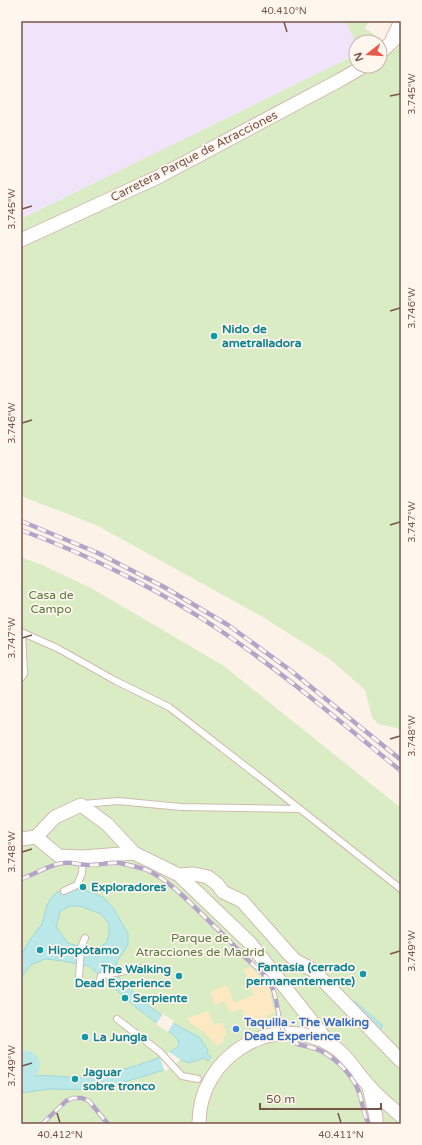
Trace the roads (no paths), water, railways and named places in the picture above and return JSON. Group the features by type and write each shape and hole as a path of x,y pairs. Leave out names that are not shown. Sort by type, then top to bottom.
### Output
{"street":[{"path":"388,46 396,38 401,21"},
{"name":"Carretera Parque de Atracciones","path":"21,240 158,177 350,74"},
{"path":"21,839 36,837 55,817 81,805 107,824 134,853 179,875 250,943 329,1043"},
{"path":"36,837 59,856 134,853"},
{"path":"179,875 194,874 208,877 217,884 223,892 242,901 289,954 296,961 313,970 401,1061"},
{"path":"199,1124 199,1113 204,1092 217,1068 238,1049 259,1038 282,1033 306,1035 329,1043 338,1049 369,1087 401,1116"},
{"path":"369,1087 376,1117 376,1124"}],"lane":[{"path":"21,678 24,674 22,633 57,648 116,681 169,707 401,889"},
{"path":"81,805 118,801 181,806 300,809"},
{"path":"64,891 77,885 82,873 83,856"},
{"path":"79,976 81,947 85,938"},
{"path":"103,977 139,969"},
{"path":"118,1019 160,1052 182,1076 198,1079"}],"water":[{"name":"La Jungla","path":"81,889 103,897 114,909 128,934 128,945 117,961 116,971 118,976 138,997 153,1009 171,1022 199,1037 208,1050 207,1053 211,1057 208,1061 204,1058 189,1063 181,1060 164,1070 98,1090 49,1089 21,1093 21,1078 34,1076 97,1076 150,1061 163,1056 179,1045 178,1040 172,1034 138,1009 89,966 45,959 31,965 21,978 21,956 29,941 42,924 47,905 57,892","holes":["69,906 80,906 101,914 109,924 109,935 106,943 97,949 89,949 68,943 56,927 60,912"]},
{"path":"355,1001 383,1026 379,1030 353,1004"}],"waterway":[{"path":"21,1067 25,1065"}],"railway":[{"path":"21,521 98,553 164,587 228,625 290,670 401,760"},
{"path":"21,530 73,551 126,576 177,603 201,618 247,649 292,683 401,771"},
{"path":"21,879 47,867 63,863 90,865 120,863 147,870 165,881 191,903 267,978 275,995 284,1033 288,1038 295,1043 321,1051 345,1069 354,1081 369,1124"},
{"path":"42,1124 66,1101 73,1098 82,1098 89,1101 108,1124"}],"place":[{"name":"Nido de ametralladora","path":"214,336"},
{"name":"Exploradores","path":"83,887"},
{"name":"Hipopótamo","path":"40,950"},
{"name":"Fantasía (cerrado permanentemente)","path":"363,974"},
{"name":"The Walking Dead Experience","path":"179,976"},
{"name":"Serpiente","path":"125,998"},
{"name":"Taquilla - The Walking Dead Experience","path":"236,1029"},
{"name":"La Jungla","path":"85,1037"},
{"name":"Jaguar sobre tronco","path":"75,1079"}],"park label":[{"name":"Casa de Campo","path":"51,602"},
{"name":"Parque de Atracciones de Madrid","path":"200,945"}]}
